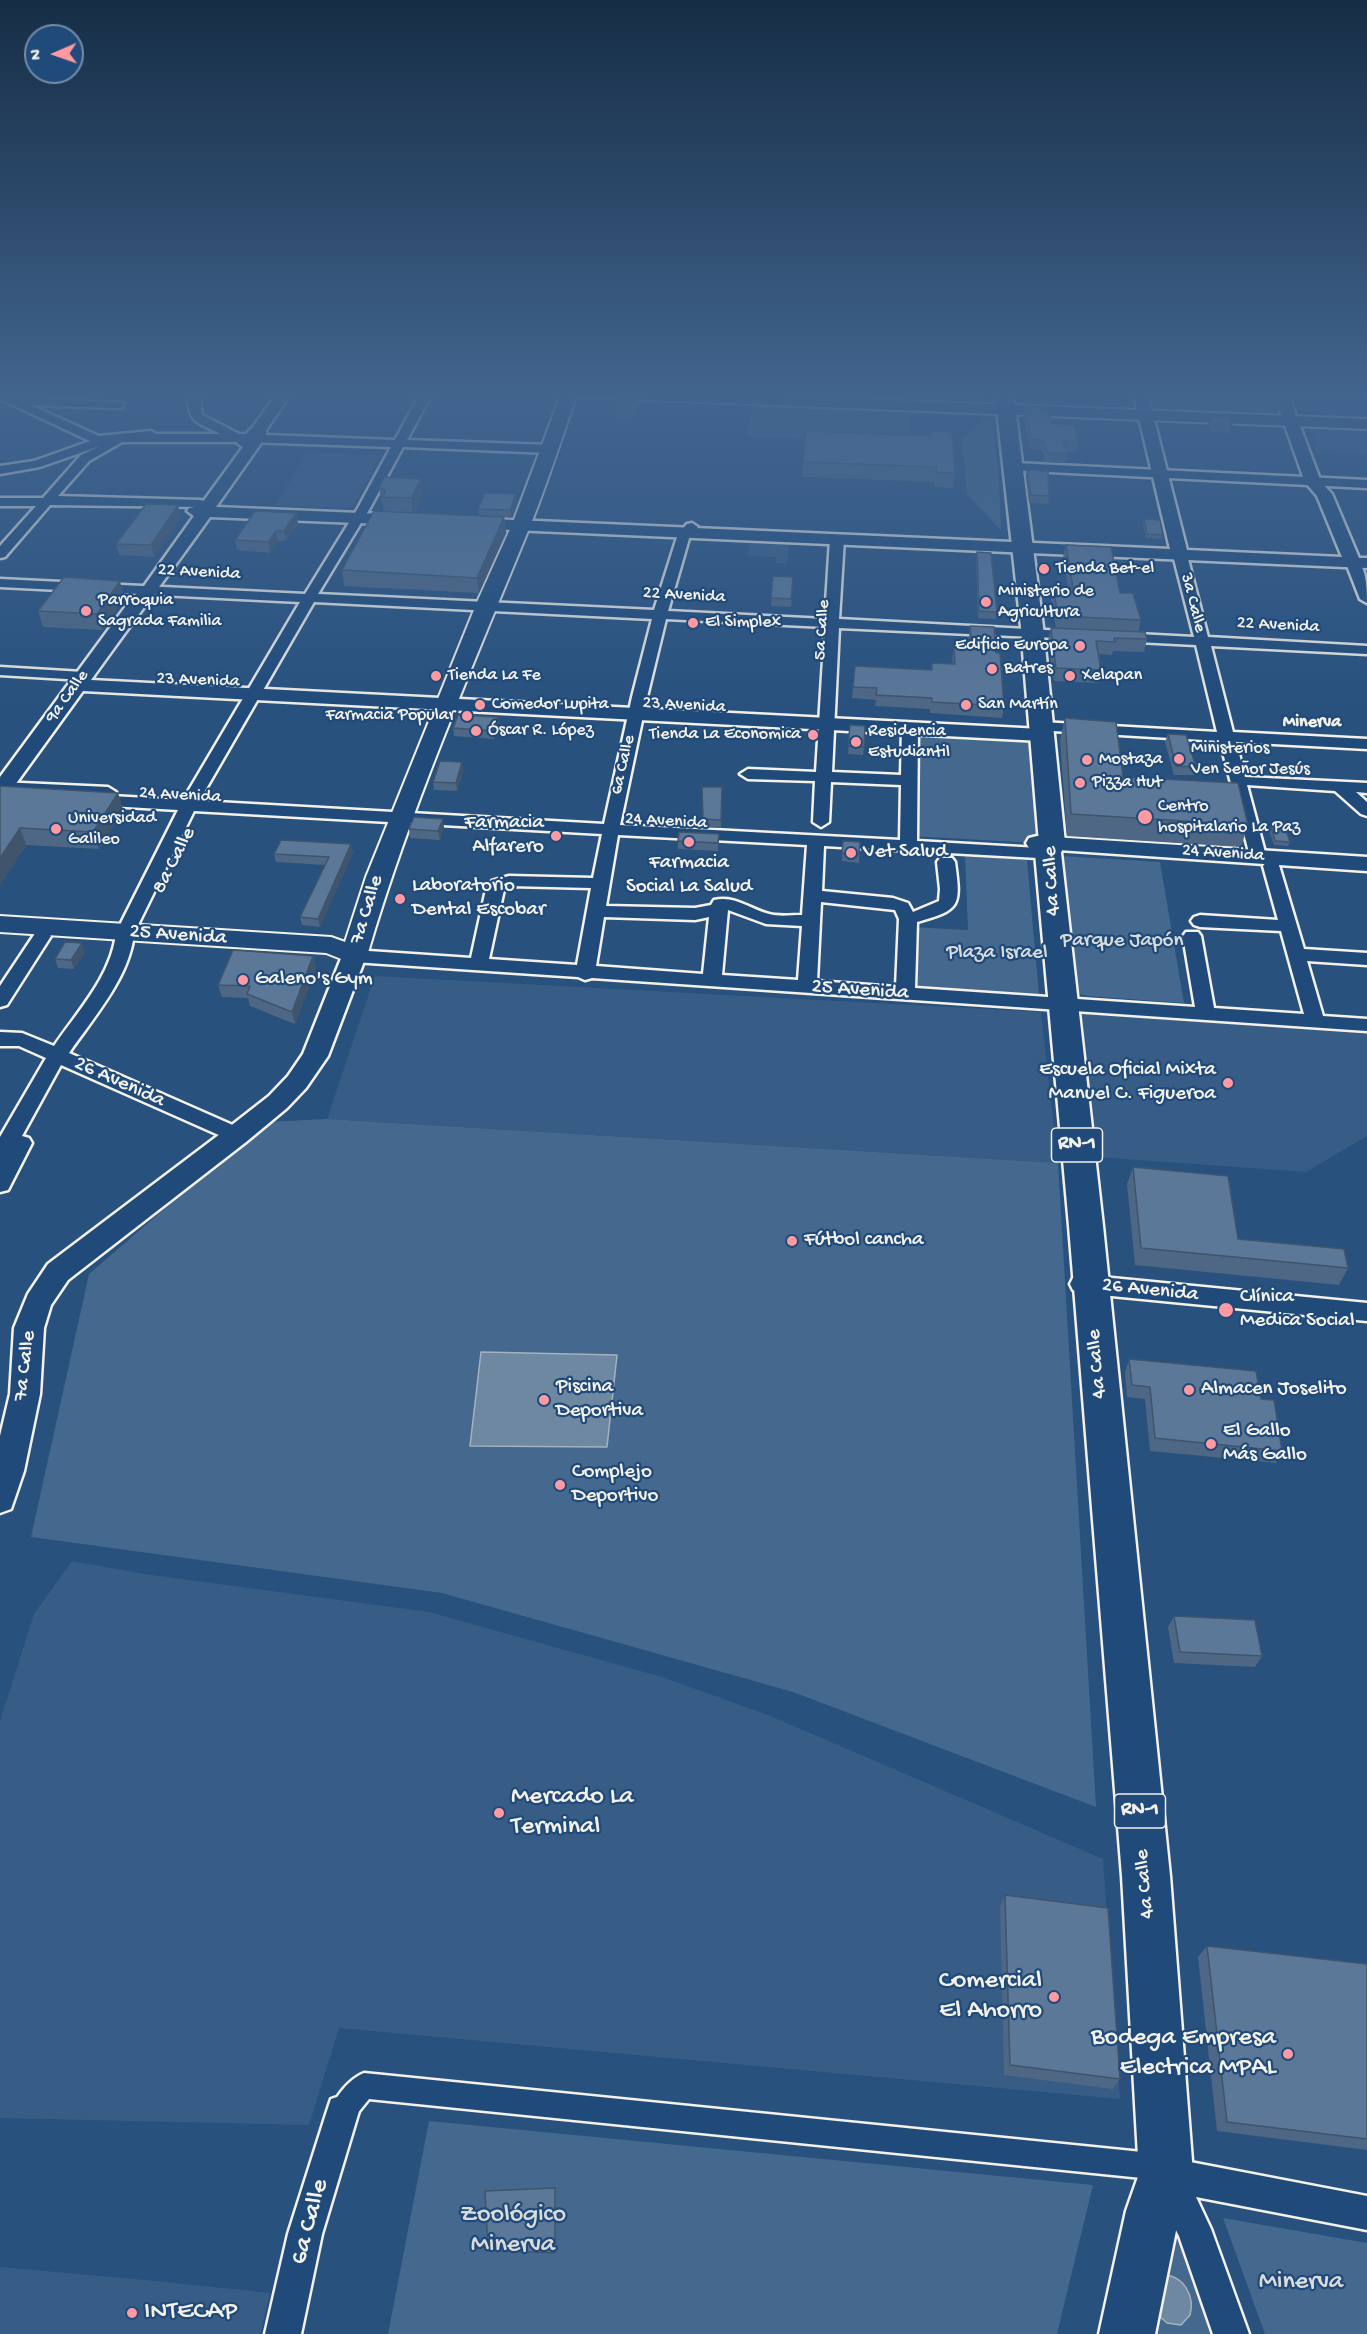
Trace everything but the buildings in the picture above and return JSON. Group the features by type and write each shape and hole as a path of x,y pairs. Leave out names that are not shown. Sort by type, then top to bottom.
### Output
{"main road":[{"name":"7a Calle","path":"354,956 378,877 530,501"},
{"name":"4a Calle","path":"1010,501 1017,544 1036,730 1044,848 1084,1284 1148,1897 1153,2211 1127,2334"},
{"name":"4a Calle","path":"1016,501 1017,544"},
{"name":"25 Avenida","path":"0,924 354,956"},
{"name":"25 Avenida","path":"0,934 131,937"},
{"name":"4a Calle","path":"1113,2334 1139,2201 1154,2170"}],"street":[{"name":"9a Calle","path":"1,790 207,501"},
{"name":"8a Calle","path":"0,1184 4,1161 131,937 198,802 369,501"},
{"name":"3a Calle","path":"1166,501 1251,833 1261,863 1289,926 1315,1021"},
{"path":"1328,501 1359,560 1367,599"},
{"path":"0,502 423,518"},
{"path":"0,554 46,502"},
{"path":"456,519 842,539 1017,544"},
{"path":"688,531 1359,560"},
{"name":"6a Calle","path":"585,974 611,824 637,708 660,612 688,531"},
{"name":"5a Calle","path":"807,987 818,831 832,719 842,539"},
{"name":"22 Avenida","path":"0,576 145,590"},
{"name":"22 Avenida","path":"0,583 487,603 1200,638 1367,650"},
{"name":"22 Avenida","path":"1200,638 1367,642"},
{"name":"23 Avenida","path":"0,671 80,681"},
{"name":"23 Avenida","path":"0,680 80,681 1227,740 1367,744"},
{"name":"23 Avenida","path":"832,719 910,727 1036,730"},
{"path":"908,841 910,727"},
{"name":"3a Calle","path":"1227,740 1241,757 1261,827 1251,833"},
{"path":"748,774 909,780"},
{"path":"1249,781 1367,788"},
{"path":"1339,786 1367,811"},
{"name":"24 Avenida","path":"1,790 1044,848 1367,872"},
{"name":"24 Avenida","path":"611,824 818,831 908,841"},
{"path":"908,920 943,909 948,904 950,898 946,862"},
{"name":"24 Avenida","path":"1261,863 1367,864"},
{"path":"479,965 494,894 498,885 509,881 601,883"},
{"path":"813,896 893,903 902,907 908,920 905,994"},
{"path":"712,981 720,904 743,907 761,918 812,921"},
{"path":"596,910 695,914 719,909"},
{"path":"1205,1012 1196,928 1289,926"},
{"path":"0,1001 42,936"},
{"path":"1298,954 1367,959"},
{"name":"25 Avenida","path":"354,956 585,974 1205,1012 1367,1025"},
{"name":"7a Calle","path":"0,1499 25,1394 29,1328 38,1302 58,1272 237,1135 278,1102 297,1082 315,1056 354,956"},
{"name":"26 Avenida","path":"0,1039 22,1040 237,1135"},
{"name":"26 Avenida","path":"1084,1284 1367,1312"},
{"path":"343,2111 364,2086 1154,2170 1367,2213"},
{"name":"6a Calle","path":"283,2334 304,2234 343,2111"},
{"path":"1154,2170 1194,2229 1231,2334"}],"shaded area":[{"path":"278,501 356,501 352,508 275,505"},
{"path":"750,543 789,545 787,564 776,563 776,557 748,556"},
{"path":"375,976 1041,1012 1058,1163 327,1119"},
{"name":"Escuela Oficial Mixta Manuel C. Figueroa","path":"1081,1011 1367,1030 1367,1136 1306,1172 1097,1157"},
{"name":"Piscina Deportiva","path":"481,1352 617,1355 607,1447 470,1446"},
{"name":"Mercado La Terminal","path":"72,1561 151,1575 429,1612 662,1677 768,1715 1103,1859 1120,2099 339,2028 309,2125 0,2118 0,1721 34,1614"},
{"name":"INTECAP","path":"0,2267 270,2293 260,2334 0,2334"},
{"path":"1162,2275 1170,2276 1182,2283 1189,2294 1190,2315 1181,2325 1167,2323 1155,2312"}],"green space":[{"path":"974,501 1000,501 1001,530"},
{"path":"913,727 1032,734 1037,843 910,836"},
{"name":"Plaza Israel","path":"965,856 1027,860 1039,995 911,986 911,927 968,930"},
{"name":"Parque Japón","path":"1062,856 1160,862 1184,1003 1088,996 1076,993"},
{"name":"Complejo Deportivo","path":"327,1119 1058,1163 1096,1807 793,1692 442,1593 31,1537 89,1274 265,1122"},
{"name":"Zoológico Minerva","path":"429,2121 1093,2185 1057,2334 388,2334"},
{"name":"Minerva","path":"1223,2218 1367,2243 1367,2334 1265,2334"},
{"path":"1173,2222 1210,2334 1136,2334"}],"place":[{"name":"Tienda Bet-el","path":"1044,569"},
{"name":"Ministerio de Agricultura","path":"986,602"},
{"name":"Parroquia Sagrada Familia","path":"86,611"},
{"name":"El Simplex","path":"693,623"},
{"name":"Edificio Europa","path":"1080,646"},
{"name":"Batres","path":"992,669"},
{"name":"Tienda La Fe","path":"436,676"},
{"name":"Xelapan","path":"1070,676"},
{"name":"Comedor Lupita","path":"480,705"},
{"name":"San Martín","path":"966,705"},
{"name":"Farmacia Popular","path":"467,716"},
{"name":"Óscar R. López","path":"476,731"},
{"name":"Tienda La Economica","path":"813,735"},
{"name":"Residencia Estudiantil","path":"856,742"},
{"name":"Ministerios Ven Señor Jesús","path":"1179,759"},
{"name":"Mostaza","path":"1087,760"},
{"name":"Pizza Hut","path":"1080,783"},
{"name":"Centro hospitalario La Paz","path":"1145,817"},
{"name":"Universidad Galileo","path":"56,829"},
{"name":"Farmacia Alfarero","path":"556,836"},
{"name":"Farmacia Social La Salud","path":"689,842"},
{"name":"Vet Salud","path":"851,853"},
{"name":"Laboratorio Dental Escobar","path":"400,899"},
{"name":"Galeno's Gym","path":"243,980"},
{"name":"Escuela Oficial Mixta Manuel C. Figueroa","path":"1228,1083"},
{"name":"Fútbol cancha","path":"792,1241"},
{"name":"Clínica Medica Social","path":"1226,1310"},
{"name":"Almacen Joselito","path":"1189,1390"},
{"name":"Piscina Deportiva","path":"544,1400"},
{"name":"El Gallo Más Gallo","path":"1211,1444"},
{"name":"Complejo Deportivo","path":"560,1485"},
{"name":"Mercado La Terminal","path":"499,1813"},
{"name":"Comercial El Ahorro","path":"1054,1997"},
{"name":"Bodega Empresa Electrica MPAL","path":"1288,2054"},
{"name":"INTECAP","path":"132,2313"}],"district":[{"name":"Minerva","path":"1312,723"}]}
